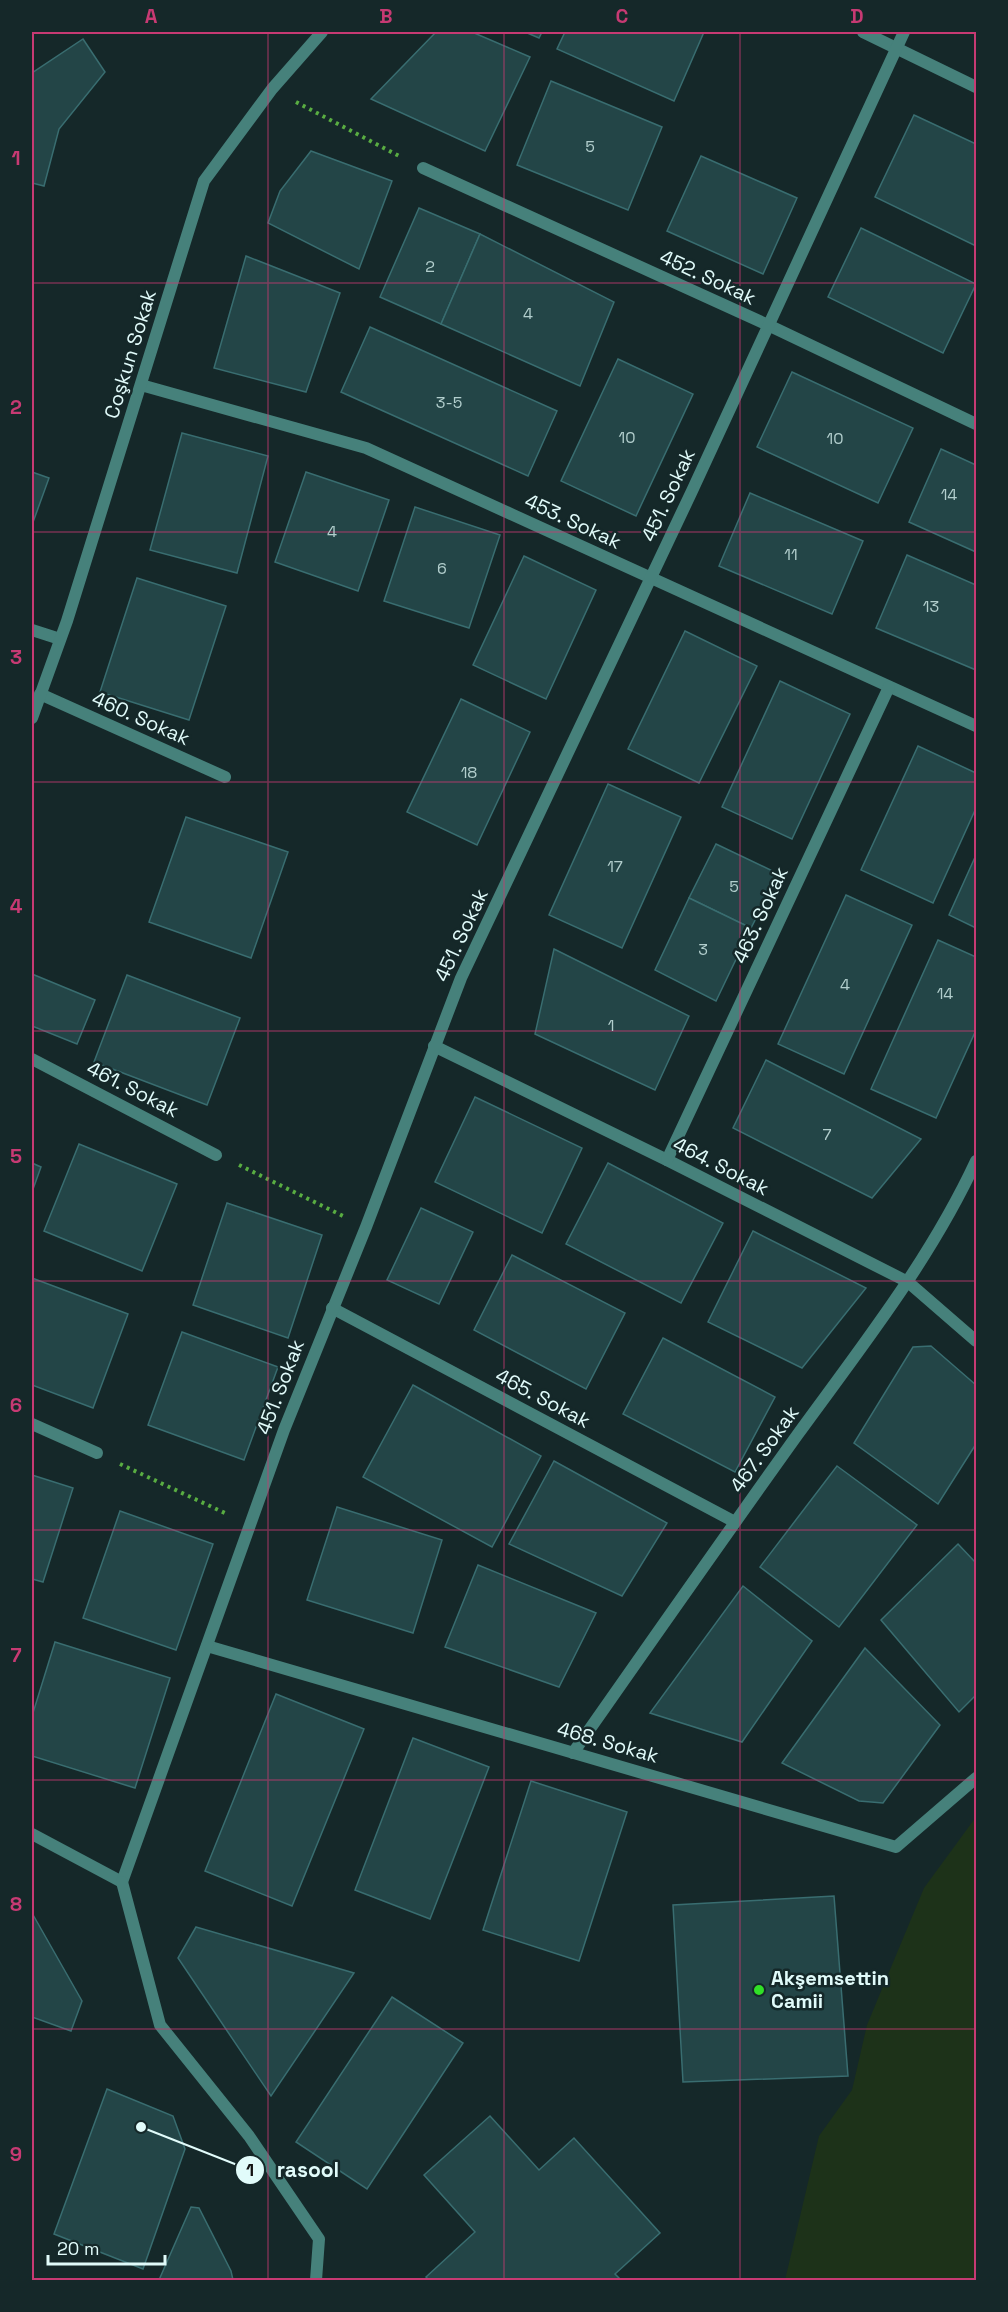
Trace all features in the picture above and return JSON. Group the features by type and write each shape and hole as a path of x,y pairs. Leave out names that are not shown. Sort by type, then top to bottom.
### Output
{"street":[{"name":"Coşkun Sokak","path":"32,718 60,639 204,181 272,89 322,32"},
{"path":"863,32 976,87"},
{"name":"451. Sokak","path":"122,1882 284,1430 366,1227 461,978 904,32"},
{"name":"452. Sokak","path":"423,168 768,325 976,424"},
{"name":"453. Sokak","path":"141,384 366,448 976,726"},
{"path":"32,630 60,639"},
{"name":"463. Sokak","path":"667,1160 889,687"},
{"name":"460. Sokak","path":"40,694 225,777"},
{"name":"464. Sokak","path":"434,1046 908,1282 976,1341"},
{"name":"461. Sokak","path":"32,1059 216,1155"},
{"name":"467. Sokak","path":"573,1753 735,1522 908,1282 962,1192 976,1161"},
{"name":"465. Sokak","path":"332,1308 735,1522"},
{"path":"32,1425 97,1453"},
{"name":"468. Sokak","path":"207,1646 896,1847 976,1778"},
{"path":"32,1834 122,1882 160,2025 249,2136 319,2239 316,2280"}],"path":[{"path":"272,89 423,168"},
{"path":"216,1155 366,1227"},
{"path":"97,1453 250,1526"}],"green space":[{"path":"976,1817 976,2280 785,2280 819,2136 852,2090 867,2025 924,1888"}],"building":[{"path":"436,32 472,32 530,57 485,151 371,99"},
{"path":"525,32 542,32 539,38"},
{"path":"565,32 704,32 674,101 557,49"},
{"path":"83,39 105,72 59,129 44,186 32,183 32,73"},
{"path":"551,81 662,127 628,210 517,165"},
{"path":"914,115 976,144 976,246 875,197"},
{"path":"311,151 392,181 359,269 268,223 280,191"},
{"path":"701,156 797,198 763,274 667,231"},
{"path":"419,208 480,234 441,324 380,297"},
{"path":"861,228 976,284 943,353 828,297"},
{"path":"480,234 614,302 580,386 441,324"},
{"path":"246,256 340,293 306,392 214,368"},
{"path":"370,327 557,411 528,476 341,392"},
{"path":"618,359 693,394 636,516 561,481"},
{"path":"792,372 913,428 878,503 757,447"},
{"path":"182,433 268,456 237,573 150,550"},
{"path":"941,449 976,465 976,552 909,522"},
{"path":"32,472 49,478 32,525"},
{"path":"306,472 389,500 358,591 275,562"},
{"path":"750,493 863,541 832,614 719,566"},
{"path":"415,507 500,535 469,628 384,601"},
{"path":"907,555 976,585 976,670 876,628"},
{"path":"524,556 596,590 546,699 473,665"},
{"path":"137,578 226,606 189,720 100,692"},
{"path":"685,631 757,666 699,783 628,749"},
{"path":"780,681 850,714 792,839 722,807"},
{"path":"461,699 530,732 477,845 407,812"},
{"path":"918,746 976,773 976,808 933,903 861,870"},
{"path":"608,784 681,817 622,948 549,915"},
{"path":"186,817 288,852 251,958 149,922"},
{"path":"716,844 779,874 751,928 689,898"},
{"path":"976,855 976,928 949,915"},
{"path":"846,895 912,925 844,1074 778,1044"},
{"path":"689,898 751,928 716,1001 655,970"},
{"path":"938,940 976,957 976,1030 936,1118 871,1089"},
{"path":"554,949 689,1016 655,1090 535,1034"},
{"path":"32,974 95,1000 77,1044 32,1026"},
{"path":"127,975 240,1018 207,1105 94,1062"},
{"path":"766,1060 921,1139 872,1198 733,1128"},
{"path":"475,1097 582,1148 542,1233 435,1182"},
{"path":"79,1144 177,1184 142,1271 44,1231"},
{"path":"32,1163 41,1167 32,1192"},
{"path":"608,1163 723,1223 681,1303 566,1244"},
{"path":"227,1203 322,1235 288,1338 193,1305"},
{"path":"421,1208 473,1232 439,1304 387,1280"},
{"path":"753,1231 866,1288 802,1368 708,1322"},
{"path":"512,1255 625,1313 586,1389 474,1330"},
{"path":"32,1278 128,1314 93,1408 32,1385"},
{"path":"182,1332 278,1367 244,1460 148,1425"},
{"path":"663,1338 775,1397 735,1472 623,1414"},
{"path":"931,1346 976,1385 976,1444 938,1504 854,1443 913,1347"},
{"path":"413,1385 541,1456 492,1547 363,1477"},
{"path":"554,1461 667,1523 622,1596 509,1544"},
{"path":"837,1466 917,1525 839,1627 760,1567"},
{"path":"32,1475 73,1488 43,1582 32,1579"},
{"path":"337,1507 442,1540 413,1633 307,1600"},
{"path":"120,1511 213,1544 176,1650 83,1618"},
{"path":"958,1544 976,1563 976,1695 959,1712 881,1620"},
{"path":"478,1565 596,1613 559,1687 445,1647"},
{"path":"743,1586 812,1641 742,1742 650,1713"},
{"path":"55,1642 170,1678 135,1788 32,1756 32,1716"},
{"path":"865,1648 940,1725 883,1803 859,1801 782,1763"},
{"path":"276,1694 364,1729 292,1906 205,1871"},
{"path":"413,1738 489,1767 430,1919 355,1890"},
{"path":"531,1781 627,1812 579,1961 483,1930"},
{"name":"Akşemsettin Camii","path":"834,1896 848,2076 683,2082 673,1905"},
{"path":"32,1913 82,2001 71,2031 32,2017"},
{"path":"196,1927 354,1973 271,2096 178,1958"},
{"path":"392,1997 463,2043 367,2189 296,2142"},
{"path":"107,2089 173,2116 185,2149 143,2269 54,2234"},
{"path":"490,2116 539,2170 574,2138 660,2233 615,2274 621,2280 429,2280 426,2277 475,2232 424,2175"},
{"path":"191,2207 199,2208 231,2271 233,2280 159,2280"}],"place":[{"name":"Akşemsettin Camii","path":"759,1990"},
{"name":"rasool","path":"141,2127"}]}
